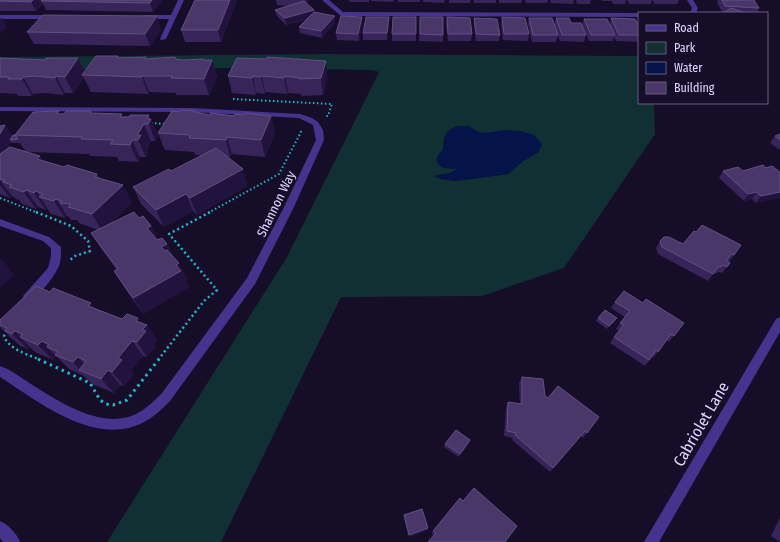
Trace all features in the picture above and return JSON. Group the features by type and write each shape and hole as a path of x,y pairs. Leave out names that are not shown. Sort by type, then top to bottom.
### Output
{"street":[{"path":"164,39 181,0"},
{"path":"326,0 341,14 638,15"},
{"path":"690,0 695,8 693,12"},
{"path":"0,17 63,17"},
{"path":"134,17 173,17"},
{"name":"Shannon Way","path":"0,109 192,110 300,116 314,121 320,129 320,140 282,222 251,281 166,397 153,409 135,421 109,425 90,422 73,416 0,371"},
{"path":"0,222 46,239 56,247 58,259 54,269 22,301"},
{"name":"Cabriolet Lane","path":"651,542 780,322"},
{"path":"0,528 13,542"}],"path":[{"path":"147,123 171,124"},
{"path":"9,329 4,336 6,342 10,346 90,383 94,387 100,400 108,404 123,403 127,400 204,301 217,290 168,234 279,174 301,132 294,129"},
{"path":"0,198 64,222 84,237 88,241 90,251 74,256 70,259 69,264"}],"green space":[{"path":"324,54 638,56 638,104 654,104 655,134 564,268 482,296 341,297 221,542 107,542 287,257 379,72 372,70 186,68 0,72 0,57","holes":["468,126 478,132 539,152 523,161 508,174 455,181 440,179 435,176 450,173 457,169 445,168 438,155 443,150 444,138 450,129"]}],"water":[{"path":"456,126 468,126 478,132 484,133 506,130 520,131 534,135 542,144 539,152 523,161 508,174 455,181 436,177 434,176 450,173 457,169 443,168 437,163 437,158 443,149 446,134"}],"building":[{"path":"0,0 33,0 31,2"},
{"path":"152,0 150,3 41,1"},
{"path":"195,0 230,0 218,30 181,30"},
{"path":"722,0 754,0 759,8 725,6"},
{"path":"304,1 314,10 285,18 275,10"},
{"path":"731,8 743,12 725,12"},
{"path":"314,12 335,16 321,31 299,27"},
{"path":"43,15 157,16 145,34 27,32"},
{"path":"341,16 362,17 358,34 336,33"},
{"path":"366,17 389,17 387,33 363,33"},
{"path":"393,17 416,17 416,34 392,34"},
{"path":"420,17 443,17 443,35 420,34"},
{"path":"447,17 470,18 472,34 448,34"},
{"path":"502,17 525,18 529,34 504,34"},
{"path":"474,18 497,19 500,35 476,34"},
{"path":"529,18 552,18 558,35 533,35"},
{"path":"556,18 569,18 571,23 581,23 586,35 562,35"},
{"path":"611,18 635,19 638,24 638,35 619,35"},
{"path":"584,19 607,19 615,35 591,35"},
{"path":"96,56 118,56 117,58 146,57 145,59 175,57 175,59 183,60 212,60 204,79 171,78 172,76 142,77 82,75"},
{"path":"267,57 326,61 321,78 299,79 285,76 284,78 253,76 252,78 228,76 237,58 266,59"},
{"path":"0,58 45,60 46,58 78,58 65,77 56,76 55,78 34,76 23,77 22,79 8,79 9,77 0,77"},
{"path":"181,110 196,111 195,112 210,115 211,113 234,116 235,114 244,115 245,113 271,116 261,140 227,137 226,140 189,138 190,135 158,133 172,111 180,112"},
{"path":"59,111 57,114 64,114 66,111 91,111 90,113 122,114 120,117 129,117 130,115 149,115 147,119 151,119 148,124 144,124 137,135 141,135 138,140 132,140 130,145 110,144 113,140 81,139 82,137 15,135 33,112"},
{"path":"5,125 0,134 0,126"},
{"path":"780,134 780,140 775,136"},
{"path":"13,135 15,135 18,139 10,140"},
{"path":"10,147 40,156 37,159 64,167 67,165 97,174 95,177 123,185 92,214 68,207 71,204 60,203 62,201 56,199 54,201 39,197 43,194 36,191 34,193 26,190 24,192 9,187 12,185 3,182 5,181 0,179 0,154"},
{"path":"216,148 243,169 190,198 186,194 156,210 133,187 169,169 171,171"},
{"path":"763,165 766,168 772,166 780,172 780,192 761,196 757,192 748,194 723,171 738,167 743,171"},
{"path":"134,212 139,218 143,216 151,226 147,228 157,240 162,238 167,244 161,247 165,251 167,250 179,263 176,265 181,271 133,298 114,271 118,269 91,233"},
{"path":"702,225 741,245 734,255 731,254 726,261 730,263 727,267 723,265 721,267 719,266 713,274 662,247 660,241 664,237 669,237 683,244 694,231 696,232"},
{"path":"36,286 50,292 53,288 91,303 88,306 122,319 127,314 138,318 136,321 147,325 142,330 146,331 137,342 132,341 118,358 122,360 112,372 108,370 101,379 79,370 86,361 78,357 73,362 55,355 58,352 47,347 49,344 42,341 38,345 20,337 23,334 15,331 12,334 5,331 7,328 0,325 0,320"},
{"path":"624,291 643,303 646,299 684,323 674,336 671,334 658,352 656,350 649,360 614,337 624,325 620,323 630,311 615,302"},
{"path":"605,310 617,318 609,326 598,318"},
{"path":"522,377 543,379 545,396 548,398 558,386 599,417 587,433 585,431 553,468 515,435 516,433 507,431 508,402 522,404"},
{"path":"456,430 470,440 460,454 445,444"},
{"path":"474,488 517,526 505,542 428,542 436,533 433,531 460,498 463,501"},
{"path":"422,509 428,528 409,535 404,515"}]}
